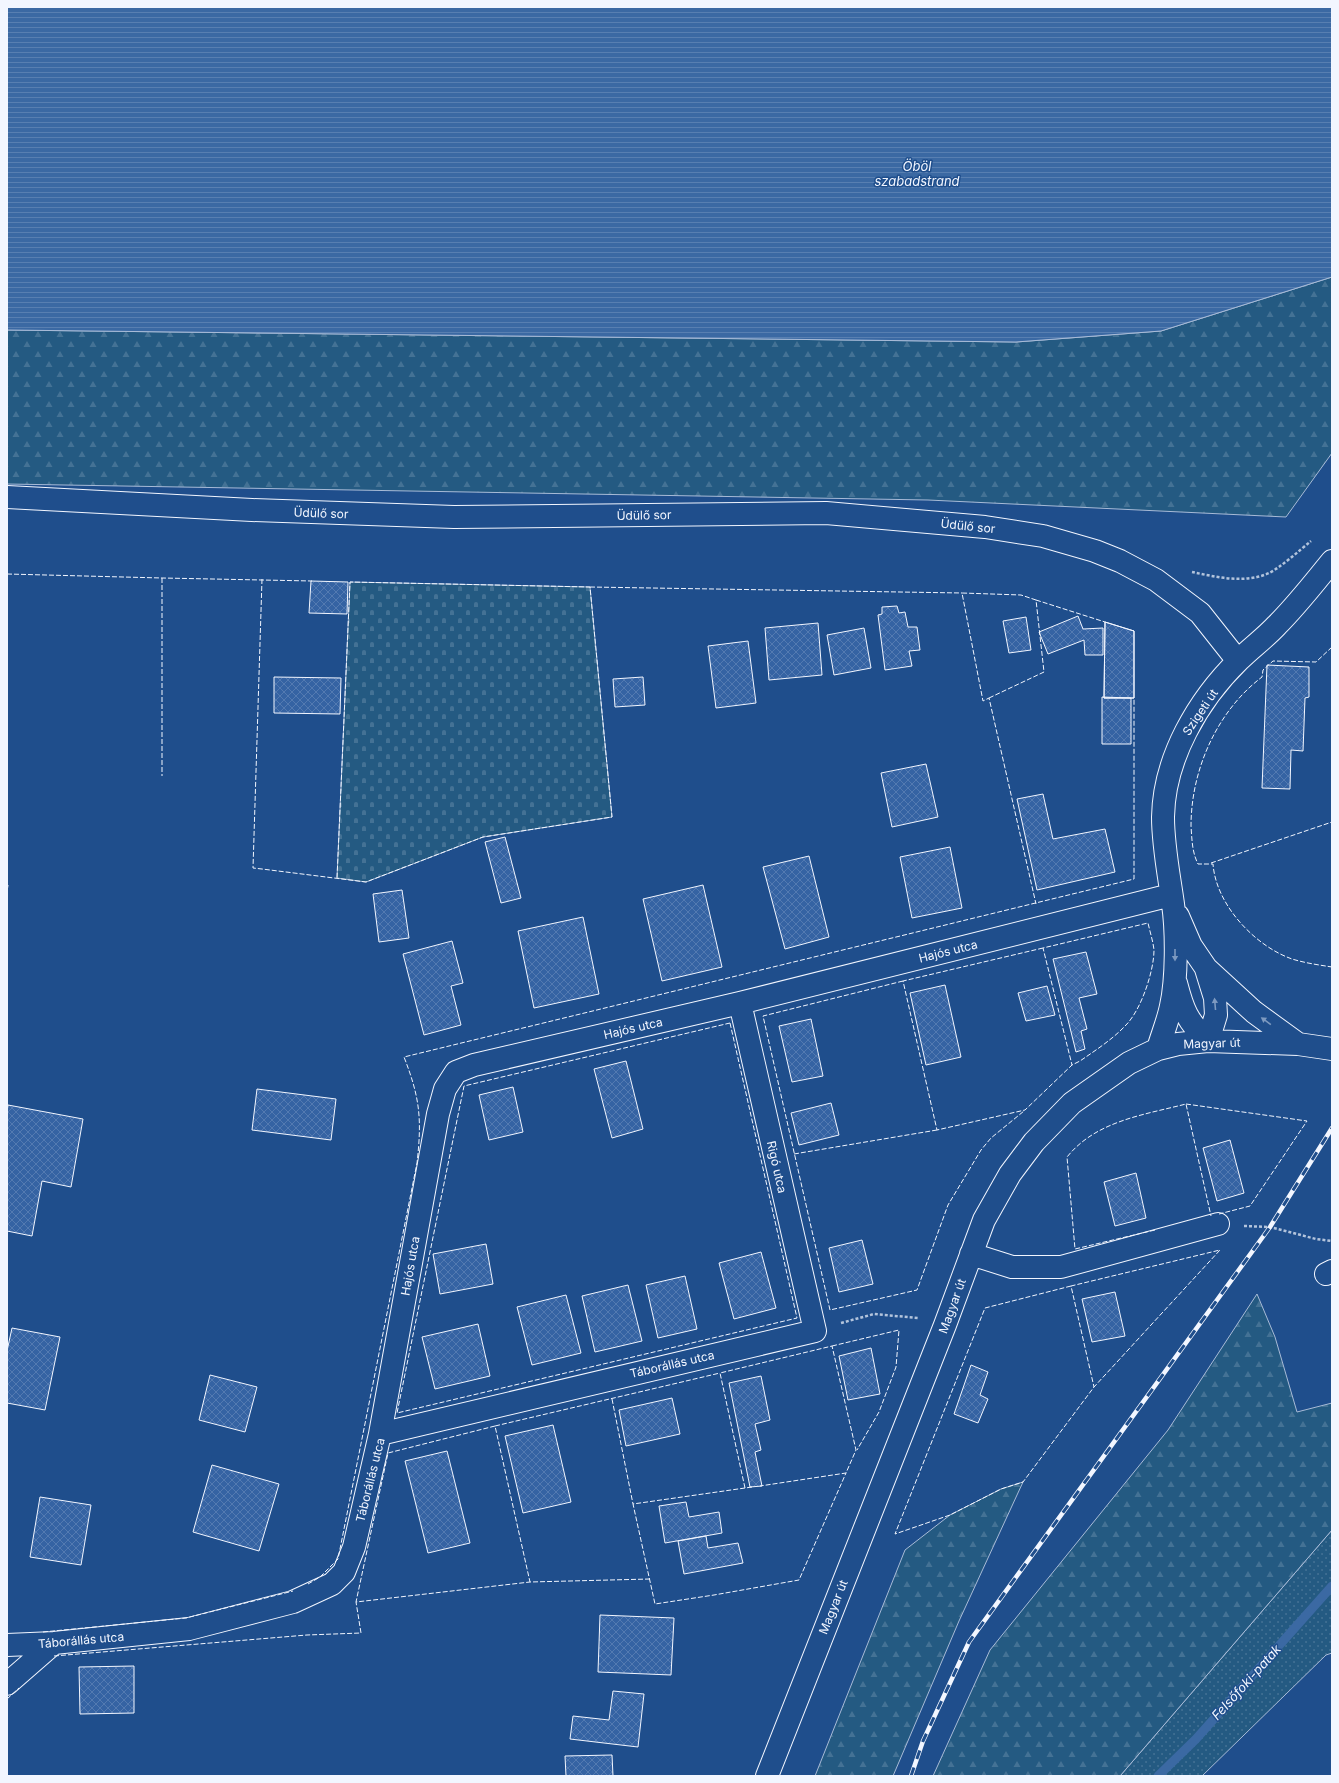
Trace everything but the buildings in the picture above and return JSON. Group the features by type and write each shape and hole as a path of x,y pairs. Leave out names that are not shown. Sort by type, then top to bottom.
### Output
{"street":[{"name":"Üdülő sor","path":"7,497 252,510 454,517 826,513 985,527 1043,536 1094,551 1120,561 1150,576 1200,613 1238,661"},
{"name":"Szigeti út","path":"1172,900 1165,854 1163,816 1168,779 1182,739 1206,699 1238,661 1277,626 1332,561"},
{"path":"1172,900 1191,946 1206,968 1254,1012 1298,1044"},
{"path":"1158,1049 1171,1006 1175,978 1172,900"},
{"name":"Hajós utca","path":"380,1434 438,1114 445,1088 456,1072 474,1065 1172,900"},
{"path":"1175,978 1182,1006 1193,1027 1208,1041 1216,1016 1215,998 1206,968"},
{"name":"Rigó utca","path":"740,1003 815,1331"},
{"name":"Magyar út","path":"767,1776 945,1325 984,1220 1010,1174 1050,1123 1072,1103 1105,1078 1129,1063 1158,1049 1178,1044 1208,1041 1298,1044 1326,1048"},
{"path":"971,1254 1012,1267 1061,1267 1218,1224"},
{"name":"Táborállás utca","path":"7,1645 54,1643 189,1629 230,1620 293,1602 332,1584 344,1572 354,1547 380,1434 815,1331"},
{"path":"7,1684 54,1643"}],"path":[{"path":"1191,572 1242,580 1269,573 1313,540"},
{"path":"1218,1224 1270,1228 1316,1239 1332,1241"},
{"path":"815,1331 874,1314 925,1319"}],"green space":[{"path":"1332,277 1332,453 1286,517 928,500 7,484 7,330 1016,342 1161,331"},
{"path":"350,582 590,587 612,817 483,837 366,882 337,878"},
{"path":"1257,1294 1275,1337 1297,1412 1332,1403 1332,1530 1120,1776 933,1776 990,1650 1168,1430"},
{"path":"1023,1482 959,1621 893,1776 815,1776 905,1550 950,1515 1001,1489"},
{"path":"1332,1530 1332,1653 1326,1655 1202,1776 1120,1776"}],"water":[{"name":"Öböl szabadstrand","path":"7,7 1332,7 1332,277 1161,331 1016,342 7,330"}],"waterway":[{"name":"Felsőfoki-patak","path":"1158,1776 1196,1739 1332,1586"}],"railway":[{"path":"911,1776 923,1741 969,1642 1270,1227 1332,1128"}],"fence":[{"path":"7,574 312,581"},
{"path":"162,578 162,776"},
{"path":"262,579 253,868 366,882 483,837 612,817 590,587 350,582 337,878"},
{"path":"590,587 962,593"},
{"path":"989,698 1044,672 1036,600 1021,595 962,593 983,701 989,698 1036,904"},
{"path":"1036,600 1105,622"},
{"path":"1332,647 1316,662 1273,661 1263,670 1262,677 1246,691 1232,707 1220,724 1202,763 1192,805 1191,826 1193,850 1198,864 1213,864 1221,894 1240,922 1264,944 1278,953 1307,963 1332,967"},
{"path":"308,1584 320,1577 338,1559 417,1163 419,1147 418,1109 413,1085 404,1057 1134,879 1134,698"},
{"path":"1211,863 1332,822"},
{"path":"7,885 7,892"},
{"path":"1043,948 903,981 937,1130 1025,1110 1072,1065 1110,1040 1121,1030 1137,1010 1146,990 1152,968 1154,950 1148,923 1043,948 1072,1065"},
{"path":"903,981 763,1016 830,1310 917,1290 948,1205 981,1150 991,1138 1024,1111"},
{"path":"730,1023 797,1318 397,1413 464,1086 730,1023"},
{"path":"1186,1104 1307,1121 1250,1206 1219,1214"},
{"path":"1155,1230 1075,1249 1067,1157 1092,1135 1106,1127 1137,1116 1186,1104 1211,1216"},
{"path":"794,1154 937,1130"},
{"path":"1071,1286 985,1308 895,1534 950,1515 1001,1489 1023,1482 1094,1387 1220,1250 1071,1286 1094,1387"},
{"path":"832,1346 899,1330 896,1367 879,1412 857,1450"},
{"path":"745,1488 720,1373 832,1346 856,1450 846,1473 760,1486"},
{"path":"650,1579 530,1582 495,1426 720,1373"},
{"path":"612,1399 633,1504"},
{"path":"495,1426 388,1453 356,1602 530,1582"},
{"path":"752,1487 633,1504 655,1604 799,1580 846,1473"},
{"path":"43,1632 186,1618 293,1591"},
{"path":"54,1656 307,1635 361,1633 356,1602"},
{"path":"7,1699 19,1688"}]}
